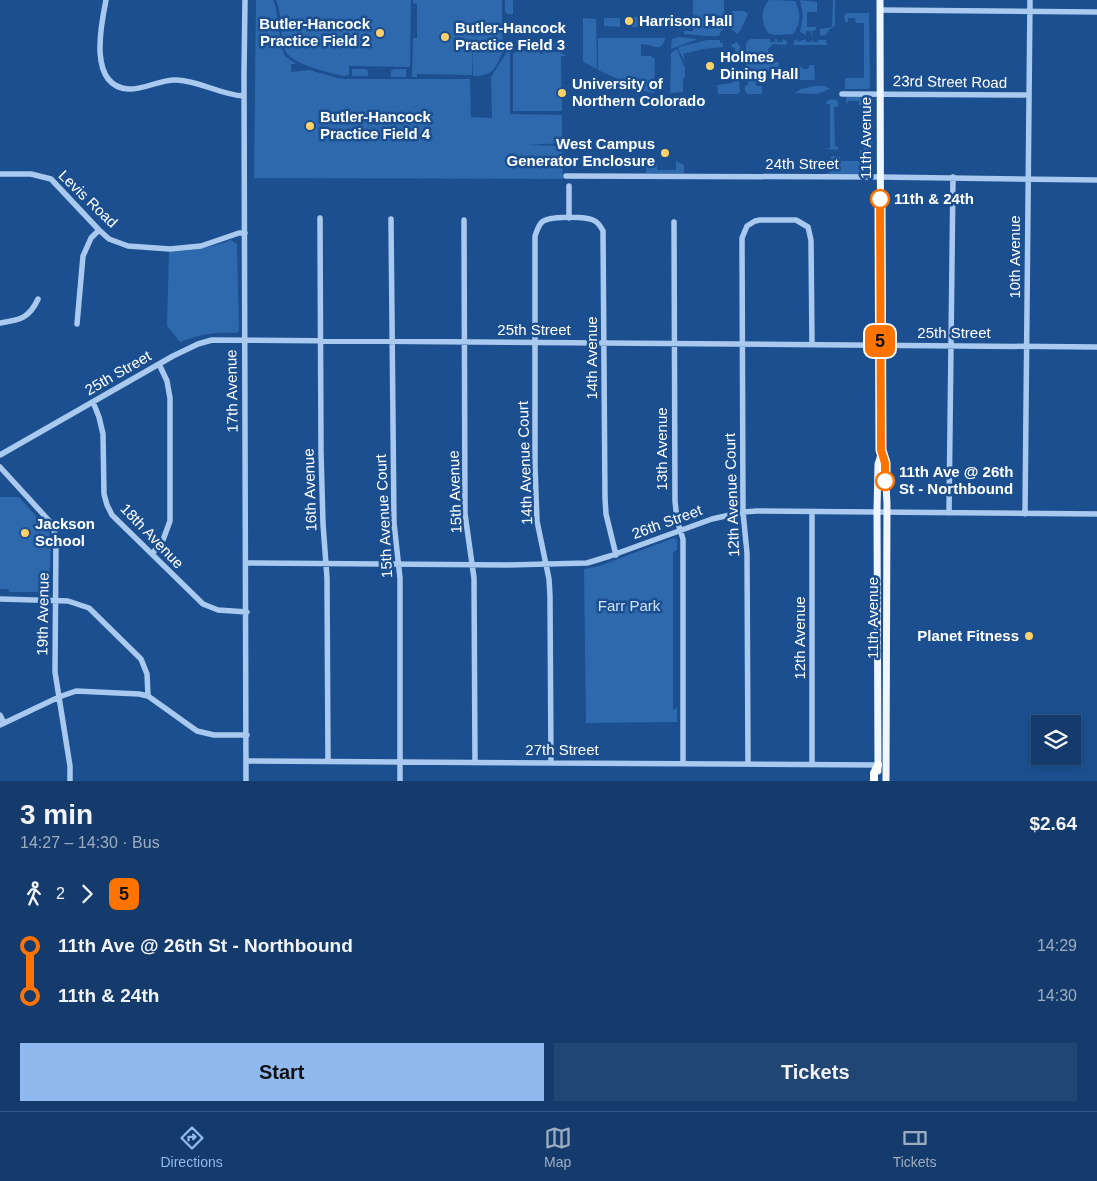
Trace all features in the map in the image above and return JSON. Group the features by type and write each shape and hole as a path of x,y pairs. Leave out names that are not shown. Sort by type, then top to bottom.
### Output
{"highway":[{"path":"876,781 874,773 878,766"}],"main road":[{"name":"11th Avenue","path":"878,766 877,511 878,464 881,455 880,0"},
{"name":"11th Avenue","path":"881,455 885,463 887,512 886,781"}],"street":[{"path":"106,0 100,40 100,54 103,68 113,83 128,89 168,80 190,82 234,95 244,96"},
{"name":"17th Avenue","path":"246,0 244,96 246,781"},
{"name":"10th Avenue","path":"1025,514 1030,0"},
{"path":"880,10 1097,12"},
{"name":"23rd Street Road","path":"842,94 1028,95"},
{"name":"Levis Road","path":"0,174 31,174 51,179 109,239 128,246 170,249 201,246 239,233 245,233"},
{"name":"24th Street","path":"566,176 880,176 1097,180"},
{"path":"949,513 953,177"},
{"path":"569,186 569,218"},
{"name":"16th Avenue","path":"320,218 322,524 326,563 328,761"},
{"name":"14th Avenue Court","path":"551,762 550,596 537,521 535,246 537,230 542,223 550,218 569,218"},
{"name":"14th Avenue","path":"569,218 594,220 603,232 605,498 606,514 616,554"},
{"name":"15th Avenue Court","path":"391,219 394,523 399,564 400,781"},
{"name":"12th Avenue Court","path":"748,764 747,553 742,512 742,344 744,232 747,226 754,221 776,219 799,221 811,233 812,344"},
{"name":"15th Avenue","path":"464,220 465,514 474,578 475,762"},
{"name":"13th Avenue","path":"674,222 674,501 683,539 683,763"},
{"path":"77,324 82,256 91,238 99,230"},
{"path":"0,323 21,320 38,299"},
{"name":"25th Street","path":"0,455 159,364 206,341 392,340 1097,347"},
{"path":"152,554 163,540 170,521 170,398 167,381 159,364"},
{"name":"18th Avenue","path":"92,402 102,424 106,504 116,520 203,604 218,610 246,612"},
{"name":"19th Avenue","path":"0,467 55,530 55,672 70,766 70,781"},
{"name":"26th Street","path":"246,563 546,565 587,563 712,519 742,512 877,511 1097,514"},
{"name":"12th Avenue","path":"812,512 812,764"},
{"path":"0,599 74,602 89,608 136,654 143,664 147,674 148,696"},
{"path":"0,715 2,724 59,696 76,691 88,690 139,694 148,696 197,731 214,735 247,736"},
{"name":"27th Street","path":"247,760 878,766"}],"green space":[{"path":"256,0 273,0 275,4 282,49 285,56 296,64 291,64 291,72 310,70 346,79 470,79 471,117 492,118 491,77 508,50 510,52 510,114 562,115 562,143 527,145 562,146 563,179 254,178"},
{"path":"276,0 411,0 410,67 349,66 349,75 344,76 320,70 294,60 285,50 280,12"},
{"name":"Butler-Hancock Practice Field 3","path":"413,0 502,0 502,34 505,48 494,69 481,76 473,76 473,43 472,75 417,74 417,77 412,77 413,38 417,38 417,4 413,3"},
{"path":"505,0 513,0 513,14 505,12"},
{"path":"693,0 724,0 724,29 719,36 684,34 684,31 693,31"},
{"path":"769,0 795,1 799,18 798,26 793,34 774,35 768,33 762,16"},
{"path":"800,0 817,2 817,12 807,12 807,27 816,27 816,30 812,31 812,35 811,31 806,31 806,35 800,32 803,16"},
{"path":"833,0 835,0 835,26 826,35 820,36 820,29 832,27"},
{"path":"732,11 744,11 748,14 741,30 737,34 730,29 730,15"},
{"path":"847,13 869,13 870,87 868,89 845,89 845,78 864,78 864,23 856,23 855,18 848,18 848,22 845,22 844,16"},
{"path":"632,17 639,17 648,27 632,27"},
{"path":"583,18 596,19 597,69 583,62"},
{"path":"604,18 620,18 620,27 604,26"},
{"path":"679,37 696,40 671,49 672,39"},
{"path":"598,38 665,38 661,46 658,47 641,44 641,56 651,56 655,59 654,93 644,91 598,70"},
{"path":"751,39 770,39 770,42 775,42 775,39 777,39 777,42 782,42 783,39 787,41 786,45 773,44 768,49 768,57 773,62 779,62 779,71 756,71 756,86 762,86 762,94 748,94 745,91 745,86 748,85 748,73 745,72 746,45 747,41"},
{"path":"797,39 798,42 806,39 806,42 811,42 813,39 813,42 826,40 827,45 794,45 794,41"},
{"path":"707,40 720,40 720,43 723,43 723,47 683,54 686,64 678,49 679,47"},
{"path":"736,41 740,46 739,62 732,60 735,59 735,48 732,47 732,44 735,44"},
{"path":"558,43 558,48 518,48 541,45"},
{"path":"677,49 685,68 683,92 670,93 671,53"},
{"path":"518,51 540,51 540,54 543,54 543,52 559,52 567,56 561,56 562,111 513,111 513,54"},
{"path":"799,65 803,69 808,69 810,65 814,65 815,80 799,80"},
{"path":"352,69 366,69 368,76 352,76"},
{"path":"394,69 406,69 406,77 391,77 391,71"},
{"path":"733,80 739,80 740,92 737,94 718,94 717,85 732,83"},
{"path":"825,86 830,89 817,94 794,93 801,89"},
{"path":"848,96 868,97 864,127 863,105 859,105 859,101 848,101 846,105 846,98"},
{"path":"831,99 837,100 839,106 834,107 835,146 839,147 837,150 826,149 830,148 830,104 826,104 826,102"},
{"path":"869,106 872,111 873,169 866,127"},
{"path":"864,128 870,155 870,174 825,174 831,172 831,156 840,157 841,161 859,161 860,150 864,150"},
{"path":"657,160 657,170 676,170 676,161 684,165 684,173 646,173 646,165"},
{"path":"231,240 237,244 239,331 236,333 208,334 180,342 167,326 169,252 208,247"},
{"name":"Jackson School","path":"0,497 19,497 48,530 51,537 48,592 9,592 8,589 0,589"},
{"name":"Farr Park","path":"674,538 677,540 677,550 673,552 673,710 677,708 677,722 586,723 584,569 599,566"}],"bus line":[{"name":"5","path":"880,199 881,455 885,463 885,481"}],"place":[{"name":"Harrison Hall","path":"629,21"},
{"name":"Butler-Hancock Practice Field 2","path":"380,33"},
{"name":"Butler-Hancock Practice Field 3","path":"445,37"},
{"name":"Holmes Dining Hall","path":"710,66"},
{"name":"University of Northern Colorado","path":"562,93"},
{"name":"Butler-Hancock Practice Field 4","path":"310,126"},
{"name":"West Campus Generator Enclosure","path":"665,153"},
{"name":"11th & 24th","path":"880,199"},
{"name":"11th Ave @ 26th St - Northbound","path":"885,481"},
{"name":"Jackson School","path":"25,533"},
{"name":"Planet Fitness","path":"1029,636"}]}
